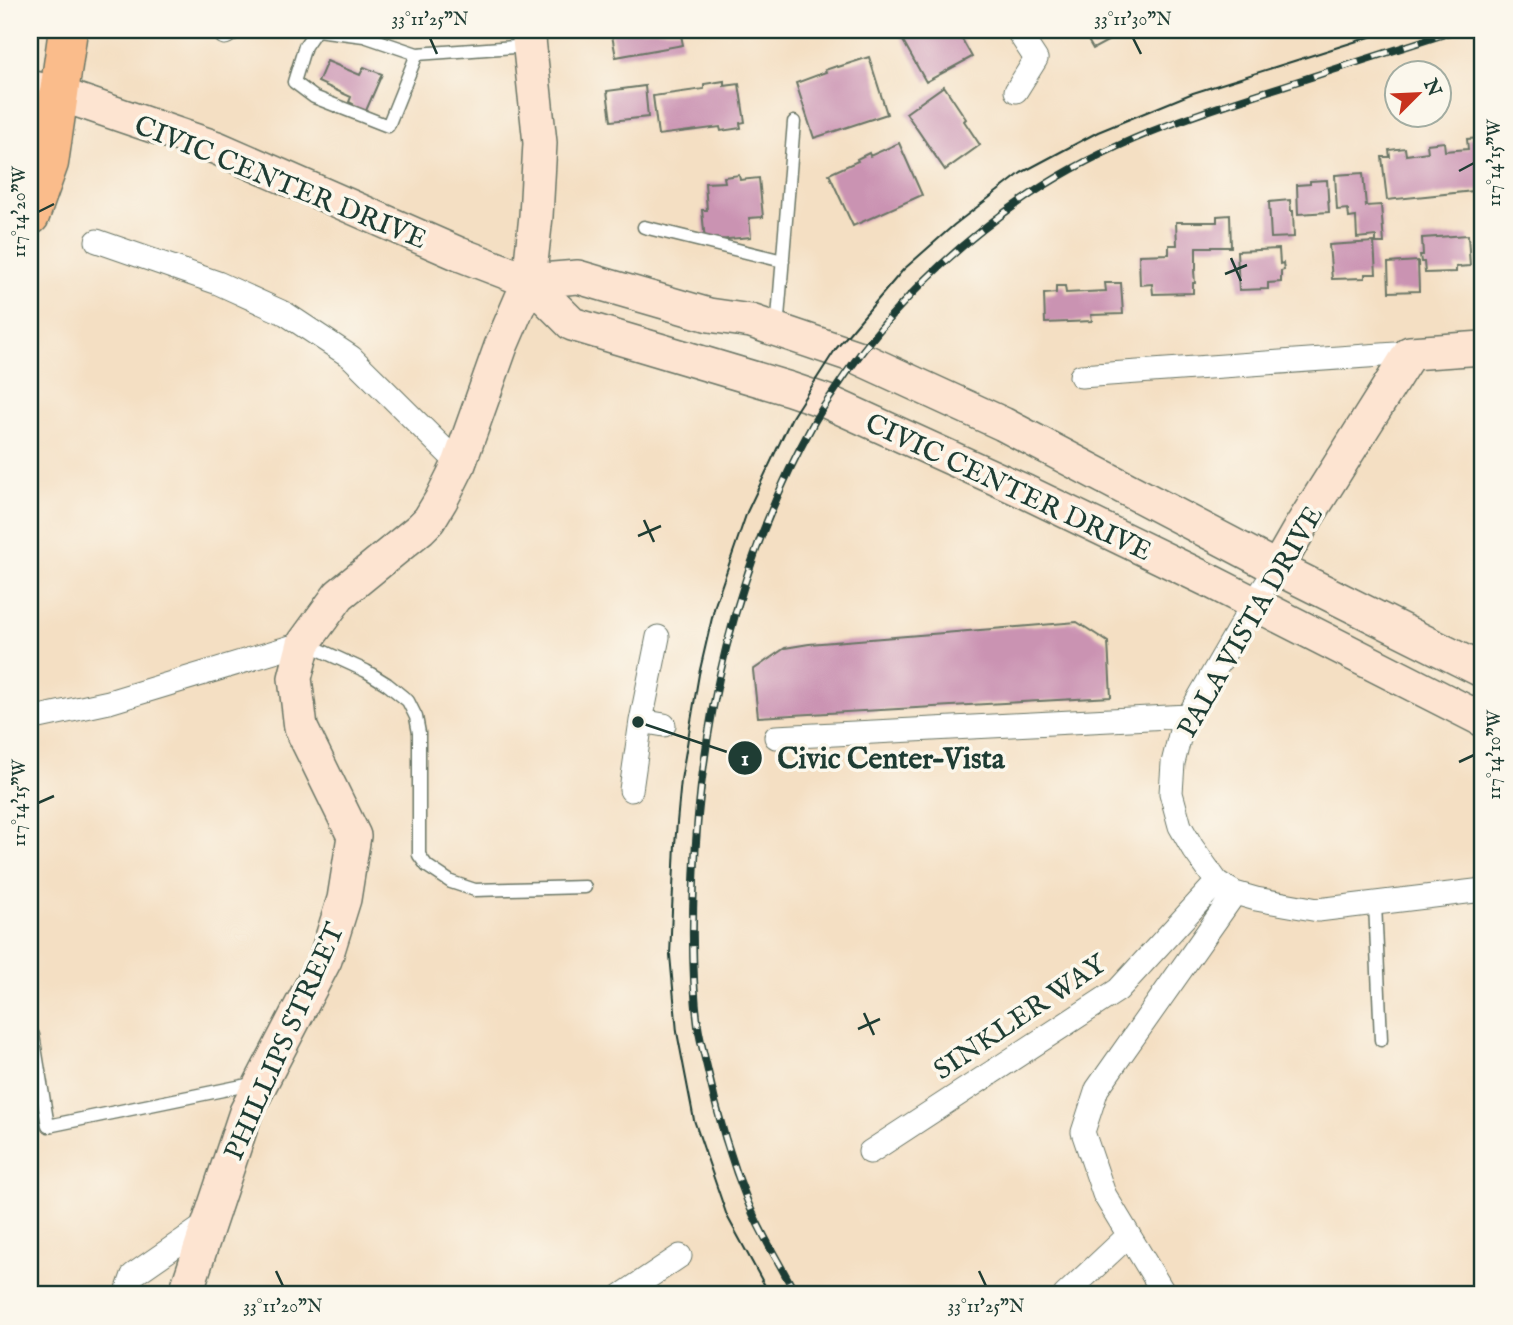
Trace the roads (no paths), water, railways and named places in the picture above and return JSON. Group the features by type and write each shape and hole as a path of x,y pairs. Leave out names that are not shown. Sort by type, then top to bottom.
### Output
{"highway":[{"path":"30,216 49,163 44,90 68,30"}],"main road":[{"name":"PHILLIPS STREET","path":"185,1295 246,1112 325,960 344,899 354,836 301,727 295,678 304,643 338,595 429,520 459,464 501,346 529,281 540,143 529,38"},
{"name":"CIVIC CENTER DRIVE","path":"44,90 217,148 446,249 529,281 572,324 790,388 828,402 1026,492 1212,582 1483,720"},
{"name":"CIVIC CENTER DRIVE","path":"529,281 578,277 709,314 751,321 857,357 1003,424 1277,568 1483,671"},
{"path":"1410,353 1483,348"},
{"name":"PALA VISTA DRIVE","path":"1277,568 1410,353"}],"street":[{"path":"1016,91 1036,59 1017,30"},
{"path":"97,241 218,283 286,314 351,357 459,464"},
{"path":"1081,376 1410,353"},
{"name":"PALA VISTA DRIVE","path":"1226,888 1192,847 1180,826 1171,793 1173,764 1182,727 1253,604 1277,568"},
{"path":"631,790 658,636"},
{"path":"30,719 109,702 304,643"},
{"path":"776,737 1188,716"},
{"path":"641,721 664,725"},
{"path":"1165,1295 1104,1194 1083,1132 1097,1089 1226,888 1256,900 1318,910 1483,890"},
{"name":"SINKLER WAY","path":"870,1152 1118,990 1226,888"},
{"path":"126,1295 133,1275 211,1221"},
{"path":"1065,1295 1129,1235"},
{"path":"622,1295 680,1256"}],"lane":[{"path":"417,54 387,126 314,97 294,82 305,46 316,30 364,36 417,54 529,38"},
{"path":"777,330 794,122"},
{"path":"644,227 783,261"},
{"path":"304,643 366,671 408,701 416,717 419,733 419,855 427,866 451,882 475,890 585,887"},
{"path":"1375,903 1381,1040"},
{"path":"33,1035 48,1126 261,1082"}],"tram line":[{"path":"770,1295 727,1216 694,1120 677,1032 670,955 681,780 699,674 715,605 747,512 792,417 835,350 903,270 954,225 1021,173 1098,132 1193,93 1392,30"}],"railway":[{"path":"796,1295 749,1205 720,1120 698,1026 693,918 697,823 704,764 726,647 762,533 812,426 855,361 923,282 1003,214 1060,176 1121,145 1183,119 1457,30"}],"place":[{"name":"Civic Center–Vista","path":"638,722"}]}
